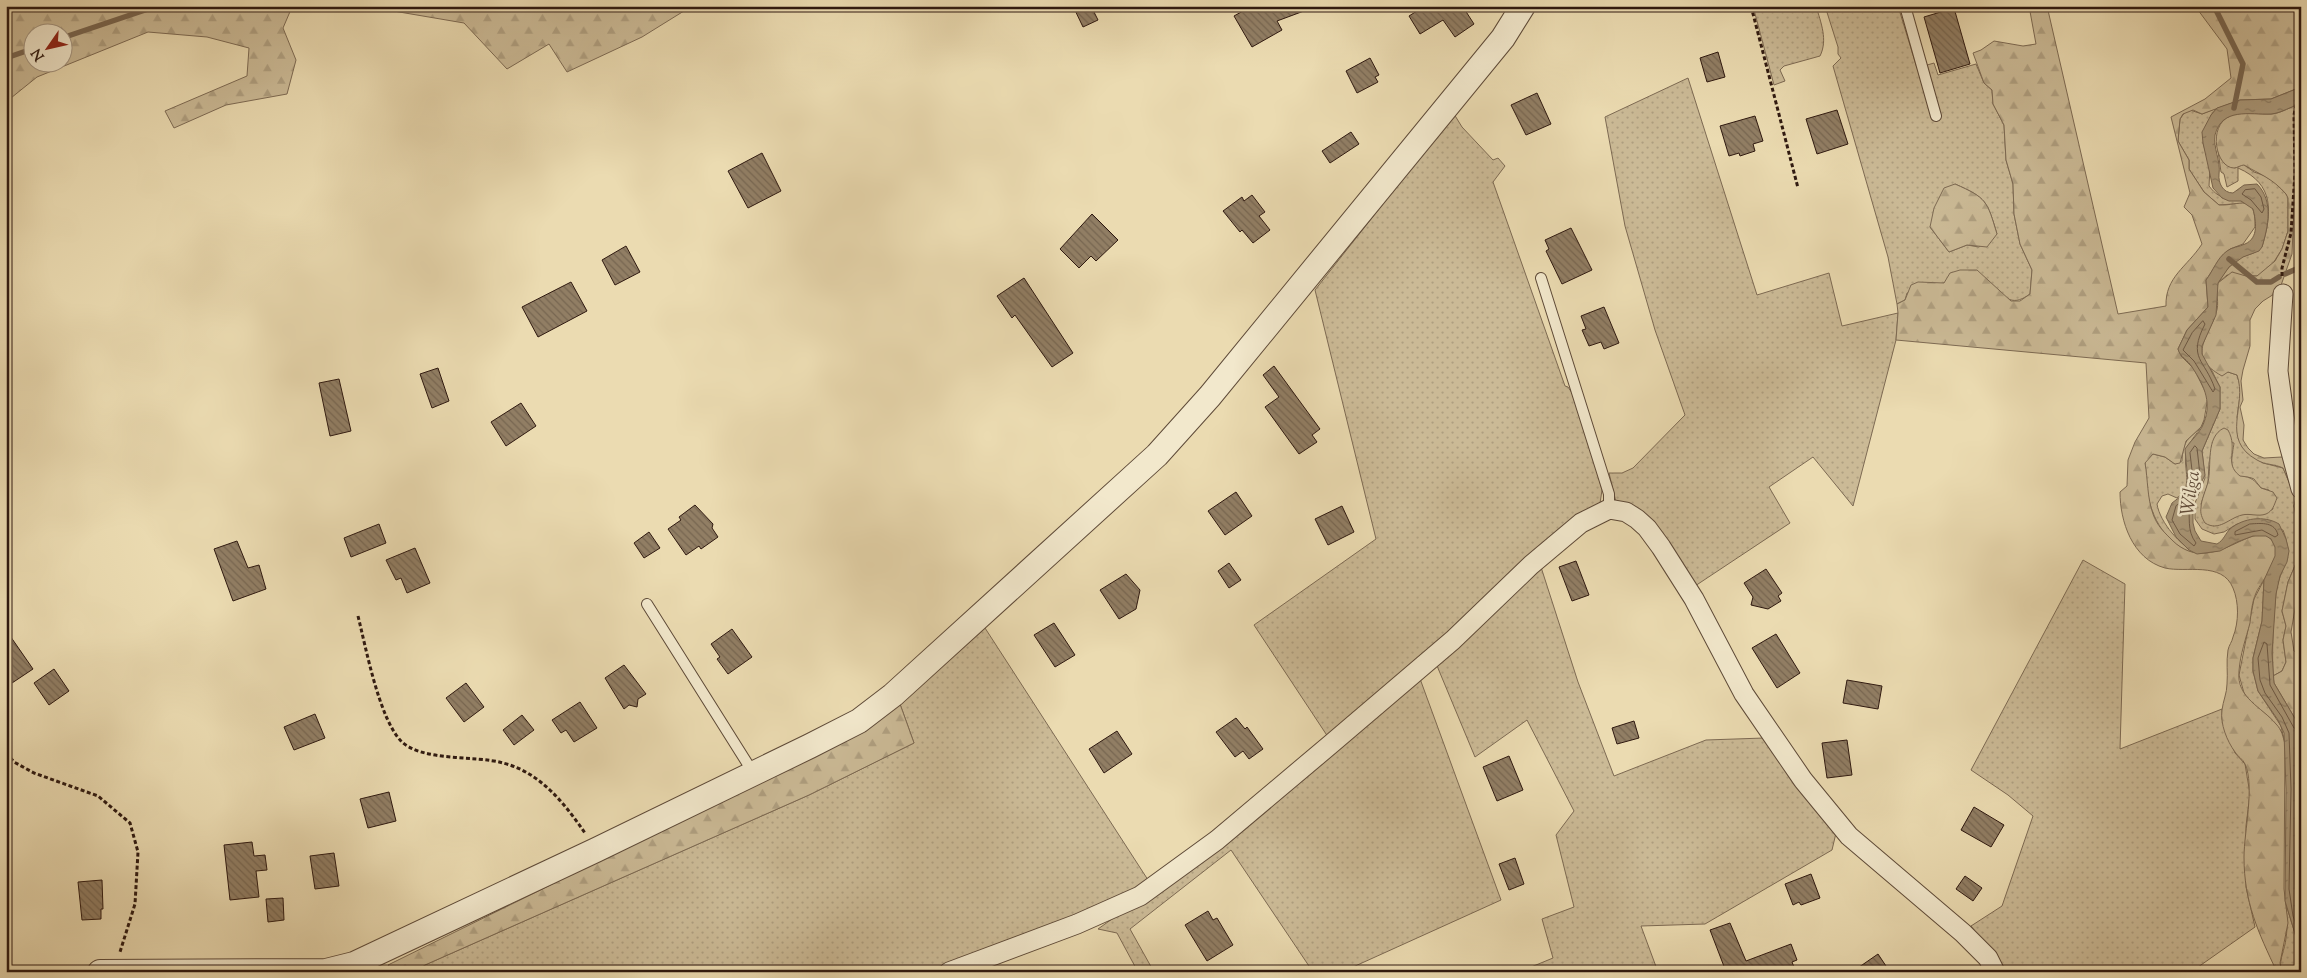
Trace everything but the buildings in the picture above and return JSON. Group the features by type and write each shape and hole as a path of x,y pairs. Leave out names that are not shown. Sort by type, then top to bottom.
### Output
{"street":[{"path":"100,972 326,971 363,967 859,721 872,712 1157,455 1210,396 1484,61 1523,6"},
{"path":"2283,294 2278,371 2287,438 2301,489"},
{"path":"949,972 1077,924 1140,896 1217,840 1332,744 1453,640 1531,565 1581,522 1609,509 1626,512 1637,520 1656,541 1694,599 1744,694 1803,780 1849,836 1963,933 1988,958 1995,972"}],"lane":[{"path":"1905,6 1936,116"},
{"path":"1541,278 1609,494 1609,509"},
{"path":"648,604 754,774"}],"path":[{"path":"1751,6 1798,188"},
{"path":"2283,294 2282,268 2291,234 2295,174 2294,114 2301,81"},
{"path":"358,616 387,720 402,742 422,752 504,763 534,777 564,804 596,850"},
{"path":"6,753 14,762 34,773 98,796 130,823 138,852 135,904 114,972"}],"green space":[{"path":"6,6 295,6 292,7 283,28 296,60 287,94 226,105 174,128 165,111 247,76 249,48 207,37 148,32 72,63 72,22 22,22 22,72 49,72 37,77 6,102"},
{"path":"364,6 692,6 642,37 567,72 549,44 507,69 464,23"},
{"path":"1753,6 1816,6 1824,38 1820,56 1784,66 1780,70 1785,81 1774,85"},
{"path":"1825,6 1898,6 1917,68 1934,63 1938,75 1976,64 1984,83 1992,90 1993,104 2004,125 2006,160 2013,184 2014,214 2020,244 2032,270 2030,294 2017,300 2012,300 2003,295 1988,281 1944,283 1907,293 1905,300 1897,304 1888,257 1833,66 1841,58 1838,54 1838,47","holes":["1955,184 1980,197 1988,207 1997,234 1979,247 1967,245 1949,252 1930,227"]},
{"path":"2029,6 2047,6 2118,314 2166,306 2169,287 2173,280 2202,244 2192,215 2184,207 2190,193 2171,117 2205,99 2231,78 2227,49 2195,6 2301,6 2301,87 2271,99 2240,100 2202,114 2193,110 2183,114 2180,119 2178,141 2189,160 2189,169 2204,192 2219,205 2245,203 2250,205 2255,216 2255,227 2243,244 2230,249 2222,256 2206,280 2208,307 2187,330 2178,349 2181,356 2194,369 2208,397 2201,427 2186,441 2180,463 2175,464 2165,457 2153,454 2145,463 2153,514 2164,532 2188,551 2203,553 2218,551 2256,535 2265,535 2273,542 2276,548 2274,562 2259,587 2254,600 2242,653 2239,680 2251,701 2278,726 2285,744 2284,889 2288,923 2280,963 2282,972 2277,972 2258,930 2249,903 2244,857 2249,797 2248,773 2244,762 2229,743 2222,721 2222,710 2227,687 2228,650 2237,619 2237,606 2233,588 2221,574 2212,571 2165,568 2154,563 2136,548 2130,538 2122,515 2120,492 2127,486 2128,460 2135,442 2149,418 2146,363 1896,340 1897,304 1905,300 1911,285 1918,282 1944,283 1950,273 1960,270 1977,270 2011,301 2020,301 2030,294 2032,270 2020,244 2014,214 2013,184 2006,160 2004,125 1993,104 1992,90 1984,83 1973,53 1994,41 2023,46 2036,44"},
{"path":"1688,78 1757,295 1829,273 1842,326 1898,313 1896,340 1853,506 1813,457 1769,487 1790,523 1692,588 1616,502 1609,473 1622,473 1633,468 1685,415 1655,330 1625,226 1605,117"},
{"path":"2301,104 2301,133 2297,134 2292,254 2279,291 2263,301 2255,309 2250,320 2250,346 2241,381 2243,400 2240,407 2244,425 2243,440 2248,448 2254,454 2264,458 2282,457 2287,462 2298,498 2301,522 2301,574 2291,632 2294,651 2301,655 2301,752 2300,727 2274,683 2273,676 2282,671 2286,662 2283,640 2286,626 2282,611 2288,582 2297,561 2297,522 2294,506 2296,498 2283,468 2257,460 2246,452 2239,442 2237,432 2239,387 2237,375 2228,372 2222,376 2211,369 2202,354 2202,347 2217,309 2218,283 2232,272 2246,276 2257,276 2275,261 2282,249 2288,231 2288,198 2286,194 2271,180 2244,165 2234,168 2228,166 2219,154 2216,137 2218,128 2223,121 2235,114 2272,114"},
{"path":"2217,108 2211,115 2203,143 2210,167 2209,186 2222,197 2248,203 2219,205 2204,192 2189,169 2189,160 2178,141 2180,119 2185,112 2190,110 2202,114"},
{"path":"1454,114 1462,127 1493,160 1498,158 1505,166 1493,182 1565,386 1572,393 1602,490 1599,510 1330,740 1254,625 1376,539 1315,290"},
{"path":"2218,151 2227,165 2235,168 2243,164 2254,172 2271,178 2286,194 2288,197 2288,231 2282,249 2272,265 2263,273 2257,276 2227,275 2218,283 2233,263 2262,247 2269,211 2268,201 2259,182 2238,168 2238,181 2227,187 2224,174 2221,172"},
{"path":"1955,184 1980,197 1988,207 1997,234 1987,247 1967,245 1949,252 1930,227 1934,208 1944,188"},
{"path":"2209,365 2214,370 2237,375 2241,389 2237,417 2246,452 2263,463 2283,468 2296,498 2294,506 2298,522 2297,561 2288,582 2282,611 2286,626 2283,640 2286,662 2282,671 2273,676 2276,594 2287,556 2283,530 2237,524 2224,532 2214,534 2202,529 2195,519 2195,503 2205,478 2202,451 2220,409 2220,387","holes":["2213,442 2234,443 2232,457 2234,472 2242,477 2254,479 2261,488 2269,490 2273,509 2261,514 2240,515 2213,526 2201,504 2208,483"]},
{"path":"2204,420 2187,449 2185,460 2187,483 2185,488 2177,498 2168,494 2162,496 2157,504 2162,519 2172,533 2178,540 2197,554 2177,545 2162,530 2149,501 2146,487 2145,462 2153,454 2165,457 2175,464 2182,461 2187,441"},
{"path":"2224,428 2228,430 2231,437 2232,466 2235,471 2240,476 2252,479 2261,488 2273,492 2277,498 2272,509 2266,514 2242,515 2224,524 2215,526 2205,523 2201,514 2201,505 2208,482 2210,452 2214,438"},
{"path":"2083,560 2125,584 2120,749 2222,709 2222,719 2235,753 2245,764 2250,794 2246,826 2246,887 2255,927 2191,972 2001,972 1995,957 1971,926 2002,906 2033,816 2008,795 1971,770"},
{"path":"1540,564 1578,682 1614,776 1706,740 1764,738 1836,833 1832,850 1705,924 1641,926 1658,972 1519,972 1553,958 1542,919 1574,907 1556,835 1574,811 1527,720 1475,757 1435,661"},
{"path":"2264,580 2262,621 2253,658 2253,671 2258,691 2281,726 2285,744 2282,732 2269,717 2250,702 2244,693 2239,675 2254,599"},
{"path":"985,628 1150,883 1067,923 969,959 917,972 415,972 425,965 809,795 914,743 900,704"},
{"path":"1419,676 1501,900 1342,972 1313,972 1231,850 1130,929 1154,972 1138,972 1117,933 1098,929 1223,840"},
{"path":"900,704 914,743 809,795 425,965 415,972 394,972 388,965 845,740"},
{"path":"2285,901 2301,953 2301,972 2281,970 2287,929"}],"water":[{"name":"Wilga","path":"2301,87 2301,104 2271,114 2238,114 2230,116 2219,126 2215,135 2220,184 2226,191 2233,193 2244,185 2257,184 2266,198 2268,223 2262,247 2259,251 2243,257 2229,267 2218,283 2216,315 2202,346 2202,354 2220,387 2220,409 2202,451 2205,475 2193,499 2193,523 2201,541 2217,544 2235,525 2254,519 2267,519 2279,524 2286,539 2289,551 2276,594 2272,653 2274,683 2300,727 2301,953 2285,901 2286,789 2284,733 2278,720 2258,691 2253,671 2253,658 2262,621 2264,580 2275,556 2275,547 2271,539 2266,536 2253,536 2220,551 2197,554 2189,550 2176,537 2166,517 2172,503 2185,493 2188,482 2185,449 2202,427 2207,411 2206,396 2201,382 2178,349 2187,330 2208,307 2206,280 2218,261 2229,250 2243,245 2253,238 2255,229 2253,209 2241,201 2229,201 2222,198 2213,188 2202,132 2217,108 2240,100 2271,99"}],"waterway":[{"path":"72,35 157,6"},
{"path":"2214,6 2243,64 2234,108"},
{"path":"6,58 22,52"},
{"path":"2229,259 2257,282 2271,282 2279,277"},
{"path":"2285,274 2301,267"}]}
